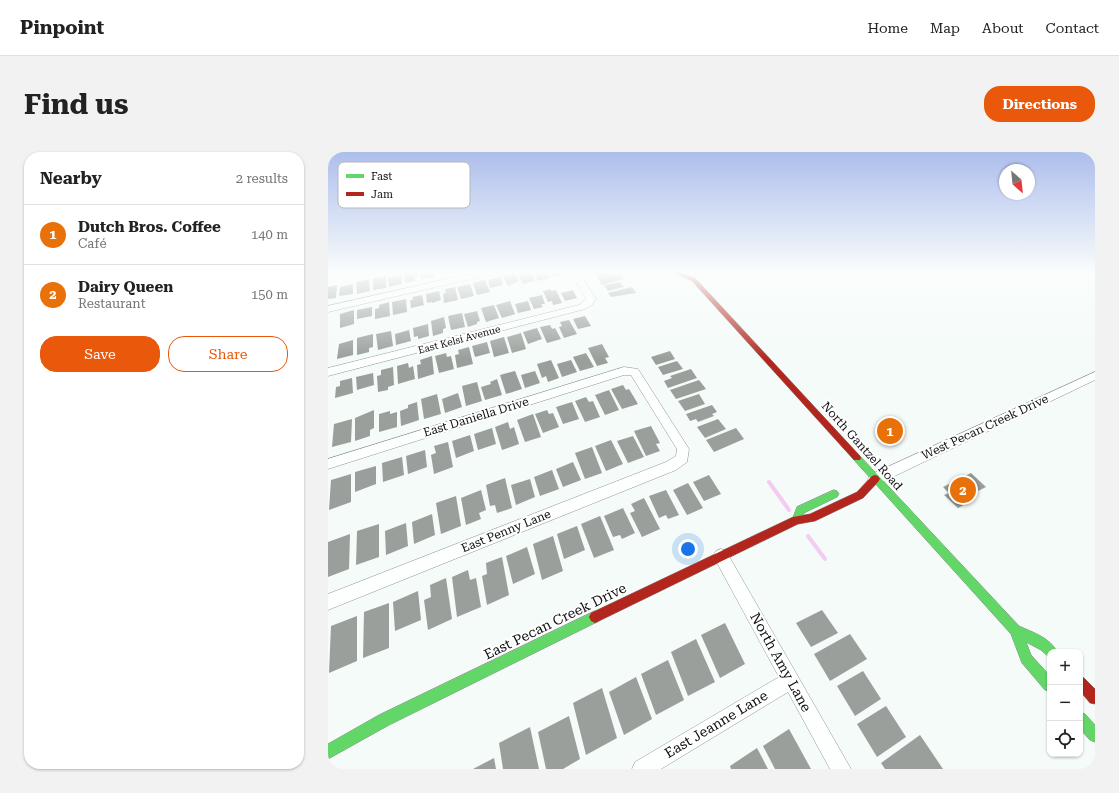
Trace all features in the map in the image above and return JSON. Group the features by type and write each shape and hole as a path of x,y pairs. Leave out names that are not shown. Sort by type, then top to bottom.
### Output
{"main road":[{"name":"North Gantzel Road","path":"715,302 875,479 1015,630 1048,649"},
{"path":"856,485 875,479"},
{"name":"East Pecan Creek Drive","path":"328,752 384,720 721,556 797,520 811,518 860,494 875,479"},
{"name":"East Pecan Creek Drive","path":"797,520 800,510 842,490"},
{"name":"North Gantzel Road","path":"1015,630 1026,659 1047,682"},
{"path":"1083,685 1095,698"},
{"path":"1082,721 1095,736"}],"street":[{"path":"328,308 356,302"},
{"name":"East Kelsi Avenue","path":"328,372 582,307 590,302"},
{"name":"East Daniella Drive","path":"328,464 624,371 634,372 683,449 682,458"},
{"name":"West Pecan Creek Drive","path":"875,479 1095,376"},
{"name":"East Penny Lane","path":"328,602 671,466 682,458"},
{"name":"North Amy Lane","path":"721,556 841,769"},
{"name":"East Jeanne Lane","path":"642,769 791,680"}],"building":[{"path":"389,302 390,316 375,319 375,309 379,308 379,305"},
{"path":"392,302 406,302 407,312 393,315"},
{"path":"410,302 423,302 424,305 411,308"},
{"path":"510,302 515,314 502,318 496,305"},
{"path":"528,302 531,310 518,313 515,304"},
{"path":"531,302 544,302 545,304 541,304 543,307 534,309"},
{"path":"552,302 562,303 553,305"},
{"path":"494,305 499,318 486,322 481,308"},
{"path":"372,307 372,316 357,319 357,310"},
{"path":"354,310 354,324 340,328 340,314"},
{"path":"477,311 480,321 477,322 477,324 468,327 464,314"},
{"path":"462,313 465,327 451,330 448,316"},
{"path":"585,316 591,326 578,329 573,319"},
{"path":"444,317 446,328 443,329 443,333 433,336 431,321"},
{"path":"569,320 577,334 564,338 559,327 562,326 560,322"},
{"path":"428,324 429,336 418,339 418,336 414,337 413,328"},
{"path":"550,325 552,329 555,328 561,339 547,343 540,327"},
{"path":"537,328 542,339 528,344 523,332"},
{"path":"409,330 411,341 396,345 395,334"},
{"path":"391,331 393,346 378,350 376,334"},
{"path":"521,333 526,349 512,353 507,337"},
{"path":"373,334 373,347 369,348 369,352 357,355 357,338"},
{"path":"504,337 509,353 494,357 490,341"},
{"path":"353,340 353,355 337,359 339,344"},
{"path":"487,342 490,353 475,357 472,346"},
{"path":"602,344 609,357 605,358 608,363 597,366 588,348"},
{"path":"469,347 473,364 457,368 455,355 459,354 458,350"},
{"path":"670,351 675,359 656,365 651,357"},
{"path":"446,353 447,357 451,356 454,369 439,373 435,356"},
{"path":"586,353 594,367 580,371 573,357"},
{"path":"432,356 434,374 418,379 417,365 421,364 420,360"},
{"path":"551,360 559,378 548,382 546,376 542,378 537,364"},
{"path":"571,360 577,372 562,377 557,364"},
{"path":"677,361 683,369 663,375 658,367"},
{"path":"408,363 409,368 413,366 415,379 398,384 397,366"},
{"path":"393,367 394,385 388,387 388,390 378,392 377,376 381,375 381,370"},
{"path":"691,369 697,378 668,388 664,381 672,378 670,376"},
{"path":"515,371 522,389 506,394 500,375"},
{"path":"535,371 540,383 525,388 521,375"},
{"path":"373,373 374,385 357,390 356,377"},
{"path":"352,378 353,393 335,398 336,387 340,386 340,381"},
{"path":"497,379 502,395 485,400 481,387 491,384 490,382"},
{"path":"699,380 706,389 676,399 670,390"},
{"path":"477,382 482,401 466,406 462,386"},
{"path":"623,385 626,390 629,389 638,404 622,409 611,389"},
{"path":"609,390 619,410 605,415 595,395"},
{"path":"458,393 462,407 445,413 442,399"},
{"path":"437,394 441,414 424,419 421,399"},
{"path":"699,394 705,404 685,411 678,401"},
{"path":"586,397 589,402 593,401 600,417 585,422 575,401"},
{"path":"417,402 419,420 401,426 400,411 408,408 408,405"},
{"path":"572,402 579,419 563,424 556,407"},
{"path":"712,405 717,412 712,414 714,416 698,422 696,419 690,421 686,414"},
{"path":"374,410 374,428 370,430 370,436 355,441 355,418"},
{"path":"547,410 549,414 553,413 559,427 543,433 535,414"},
{"path":"390,411 390,414 397,412 397,427 379,432 379,414"},
{"path":"533,414 541,437 525,442 517,420"},
{"path":"352,419 351,442 332,447 334,424"},
{"path":"718,419 726,429 705,438 697,427"},
{"path":"508,422 510,429 514,427 519,444 502,450 495,427"},
{"path":"887,423 901,437 891,442 886,437 890,436 879,425"},
{"path":"651,426 660,443 656,444 660,451 646,456 634,431"},
{"path":"492,428 496,444 478,450 474,434"},
{"path":"736,428 744,439 714,452 706,440"},
{"path":"470,435 474,451 456,458 452,441"},
{"path":"633,436 644,457 628,463 617,441"},
{"path":"611,440 623,464 606,471 595,446"},
{"path":"448,442 453,467 434,474 431,455 436,453 434,446"},
{"path":"592,447 602,473 585,479 575,453"},
{"path":"425,450 427,467 408,474 406,456"},
{"path":"402,457 404,475 383,482 382,463"},
{"path":"573,462 581,480 563,487 556,469"},
{"path":"376,466 376,484 355,492 355,472"},
{"path":"552,470 559,489 540,496 534,477"},
{"path":"971,473 986,487 970,495 975,499 958,508 944,495 949,493 943,487"},
{"path":"351,474 351,502 329,510 331,480"},
{"path":"709,475 721,494 704,501 693,482"},
{"path":"505,478 512,508 497,513 495,505 490,506 486,485"},
{"path":"530,479 535,497 516,505 511,485"},
{"path":"688,483 703,508 687,515 673,490"},
{"path":"481,490 486,510 479,513 481,519 466,525 461,498"},
{"path":"666,490 679,515 668,519 666,515 659,518 649,496"},
{"path":"456,496 461,526 441,534 436,503"},
{"path":"644,498 660,529 642,537 630,513 635,511 631,504"},
{"path":"623,508 635,533 622,539 620,535 613,537 604,516"},
{"path":"432,514 435,535 414,544 412,522"},
{"path":"600,516 614,550 594,558 581,524"},
{"path":"406,523 408,546 386,555 385,531"},
{"path":"379,524 379,557 356,565 357,531"},
{"path":"577,526 585,550 564,559 557,534"},
{"path":"350,534 349,569 328,577 328,542"},
{"path":"553,536 563,571 542,580 533,544"},
{"path":"527,547 535,574 513,584 506,556"},
{"path":"502,557 509,595 487,605 482,576 487,574 486,563"},
{"path":"468,570 470,580 476,578 481,607 457,617 452,577"},
{"path":"446,578 452,619 428,630 424,600 431,597 430,585"},
{"path":"418,591 421,620 395,631 393,602"},
{"path":"389,603 389,648 363,658 364,612"},
{"path":"822,610 838,633 811,647 796,623"},
{"path":"357,616 357,661 329,673 331,626"},
{"path":"725,623 745,664 720,678 701,635"},
{"path":"850,634 867,659 830,681 814,654"},
{"path":"696,639 715,682 688,696 671,652"},
{"path":"668,660 684,700 656,715 641,674"},
{"path":"863,671 881,699 855,716 837,686"},
{"path":"636,677 652,719 624,735 609,692"},
{"path":"602,688 617,738 586,755 573,703"},
{"path":"886,706 906,737 877,757 857,724"},
{"path":"569,716 580,759 563,769 546,769 538,732"},
{"path":"530,727 539,769 503,769 499,743"},
{"path":"789,729 811,769 775,769 763,746"},
{"path":"920,735 943,769 885,769 881,763"},
{"path":"757,748 768,769 731,769 730,766"},
{"path":"494,758 496,769 473,769"}],"waterway":[{"path":"769,482 789,510"},
{"path":"808,536 825,559"}],"traffic: fast":[{"path":"857,458 1015,630 1048,649"},
{"path":"797,520 800,510 834,494"},
{"path":"328,752 384,720 595,617"},
{"path":"1015,630 1026,659 1047,682"},
{"path":"1082,721 1095,735"}],"traffic: jam":[{"path":"714,302 857,458"},
{"path":"595,617 797,520 811,518 860,495 875,479"},
{"path":"1083,685 1095,698"}],"place":[{"name":"Dutch Bros. Coffee","path":"890,431"},
{"name":"Dairy Queen","path":"963,490"}]}
